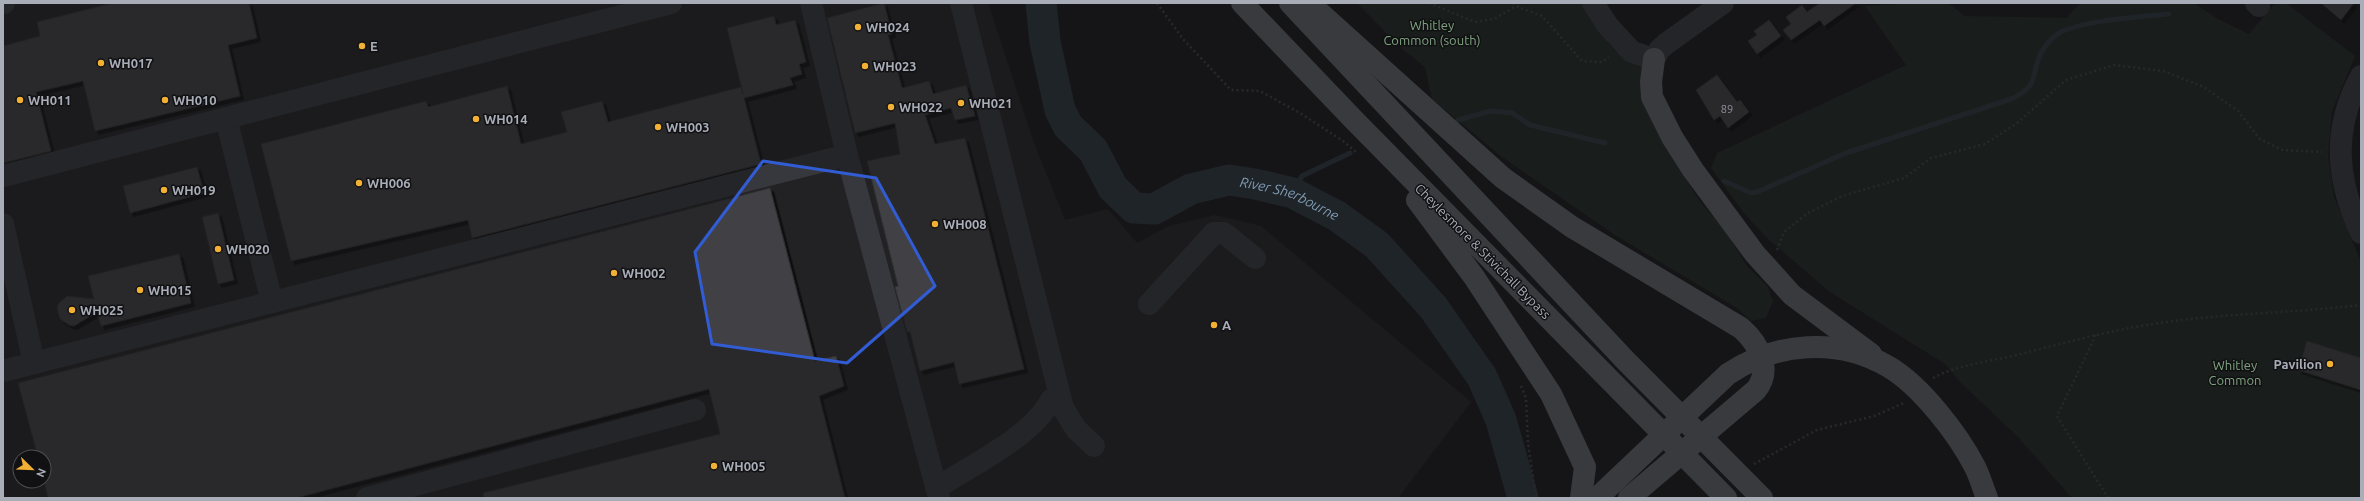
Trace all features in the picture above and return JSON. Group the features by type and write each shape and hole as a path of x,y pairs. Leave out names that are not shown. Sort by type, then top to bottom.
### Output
{"highway":[{"name":"Cheylesmore & Stivichall Bypass","path":"1242,3 1370,136 1726,498"},
{"name":"Cheylesmore & Stivichall Bypass","path":"1290,3 1626,361 1762,498"},
{"path":"1309,3 1503,178 1572,227 1741,328 1754,342 1761,356 1763,377 1761,384 1629,498"},
{"path":"1654,59 1651,82 1652,97 1672,137 1693,170 1751,249 1766,267 1803,305 1889,367 1917,391 1963,448 1975,467 1987,498"},
{"path":"1370,136 1474,277 1551,394 1585,467 1581,498"},
{"path":"1597,498 1728,374 1761,356 1783,349 1821,347 1868,358 1889,367"}],"street":[{"path":"3,176 671,3"},
{"path":"811,3 847,155 938,493 1023,433 1038,419 1051,400"},
{"path":"961,3 1063,408 1076,429 1094,446"},
{"path":"1593,3 1624,46 1632,52 1654,59 1660,49 1667,43 1723,3"},
{"path":"2361,76 2345,112 2340,153 2341,172 2345,190 2361,233"},
{"path":"226,118 272,302"},
{"path":"3,371 847,155"},
{"path":"3,224 34,363"},
{"path":"1149,304 1214,233 1224,233 1255,258"},
{"path":"367,498 695,410"}],"path":[{"path":"1157,3 1183,39 1231,90 1260,91 1300,113 1343,141 1359,155"},
{"path":"1429,3 1475,22 1494,19 1516,6"},
{"path":"1513,3 1516,6 1542,16 1582,61 1602,62 1624,46"},
{"path":"1774,256 1784,232 1808,213 1842,196 1904,178 1930,158 1985,144 2016,124 2066,80 2114,65 2163,71 2204,87 2238,111 2260,139 2282,150 2340,153"},
{"path":"1806,434 1828,426 1874,416 1908,400 1926,381 1955,370 2096,335 2159,323 2216,316 2304,312 2361,305"},
{"path":"2096,335 2057,416 2108,498"},
{"path":"1520,385 1526,398 1528,443 1536,498"}],"highlighted area":[{"path":"763,161 876,178 935,286 847,363 712,344 695,252"}],"shaded area":[{"path":"3,3 988,3 1034,143 1065,220 1108,209 1137,243 1169,226 1215,215 1261,226 1471,402 1398,498 3,498"}],"green space":[{"name":"Whitley Common (south)","path":"1357,3 1581,3 1609,44 1629,63 1643,65 1666,147 1699,200 1726,232 1747,266 1768,287 1773,301 1766,318 1751,321 1737,308 1615,235 1502,157 1432,99 1425,67 1400,47"},
{"name":"Whitley Common","path":"1948,3 1965,16 2067,18 2080,3 2194,3 2218,19 2249,34 2275,3 2286,3 2355,56 2332,111 2328,156 2334,197 2361,262 2361,498 2072,498 2017,436 1960,382 1945,364 1830,292 1768,239 1744,213 1711,168 1717,153 1906,65 1865,6"}],"building":[{"path":"113,3 249,3 257,38 228,45 240,96 95,131 83,81 36,92 51,151 3,163 3,46 40,36 37,22"},
{"name":"WH008","path":"884,3 892,34 888,35 902,88 929,81 933,94 966,85 975,116 955,120 951,108 925,115 935,144 965,138 1024,369 959,384 954,362 920,371 910,332 907,332 895,287 898,286 867,161 900,154 895,123 855,133 827,18"},
{"path":"1820,3 1856,3 1824,26 1820,20 1791,40 1783,30 1791,24 1786,17 1802,5 1807,12"},
{"path":"2321,3 2354,3 2341,20"},
{"path":"774,16 776,25 795,20 806,62 799,64 802,74 790,78 793,85 744,98 761,164 472,238 468,220 291,261 261,144 426,101 428,107 507,86 521,144 567,132 561,112 602,101 608,122 741,87 743,94 727,28"},
{"path":"1769,20 1781,36 1757,54 1748,41 1757,35 1754,31"},
{"path":"1717,75 1737,102 1740,100 1749,112 1728,128 1720,116 1714,120 1696,90"},
{"name":"WH019","path":"197,167 204,193 130,213 123,186"},
{"name":"WH002","path":"770,188 815,361 836,356 844,386 819,396 845,498 484,498 483,493 720,434 709,389 296,498 48,498 46,489 52,489 52,449 36,449 18,383"},
{"name":"WH020","path":"218,213 234,280 218,284 202,217"},
{"name":"WH015","path":"179,254 191,303 101,326 97,312 74,326 69,325 60,319 57,308 59,303 67,296 94,299 88,276"},
{"name":"Pavilion","path":"2307,341 2361,358 2361,390 2298,370"}],"waterway":[{"name":"River Sherbourne","path":"1041,3 1045,42 1060,110 1068,126 1093,150 1113,188 1134,208 1154,209 1191,189 1229,180 1255,184 1293,193 1337,216 1377,245 1433,307 1482,377 1501,420 1523,498"},
{"path":"1724,181 1751,193 1757,192 1846,153 2011,99 2021,94 2031,84 2042,51 2050,40 2061,32 2099,22 2169,14"},
{"path":"1458,120 1491,111 1512,113 1530,125 1605,143"},
{"path":"1293,193 1302,176 1350,153"}],"place":[{"name":"WH024","path":"858,27"},
{"name":"E","path":"362,46"},
{"name":"WH017","path":"101,63"},
{"name":"WH023","path":"865,66"},
{"name":"WH011","path":"20,100"},
{"name":"WH010","path":"165,100"},
{"name":"WH021","path":"961,103"},
{"name":"WH022","path":"891,107"},
{"name":"WH014","path":"476,119"},
{"name":"WH003","path":"658,127"},
{"name":"WH006","path":"359,183"},
{"name":"WH019","path":"164,190"},
{"name":"WH008","path":"935,224"},
{"name":"WH020","path":"218,249"},
{"name":"WH002","path":"614,273"},
{"name":"WH015","path":"140,290"},
{"name":"WH025","path":"72,310"},
{"name":"A","path":"1214,325"},
{"name":"Pavilion","path":"2330,364"},
{"name":"WH005","path":"714,466"}]}
